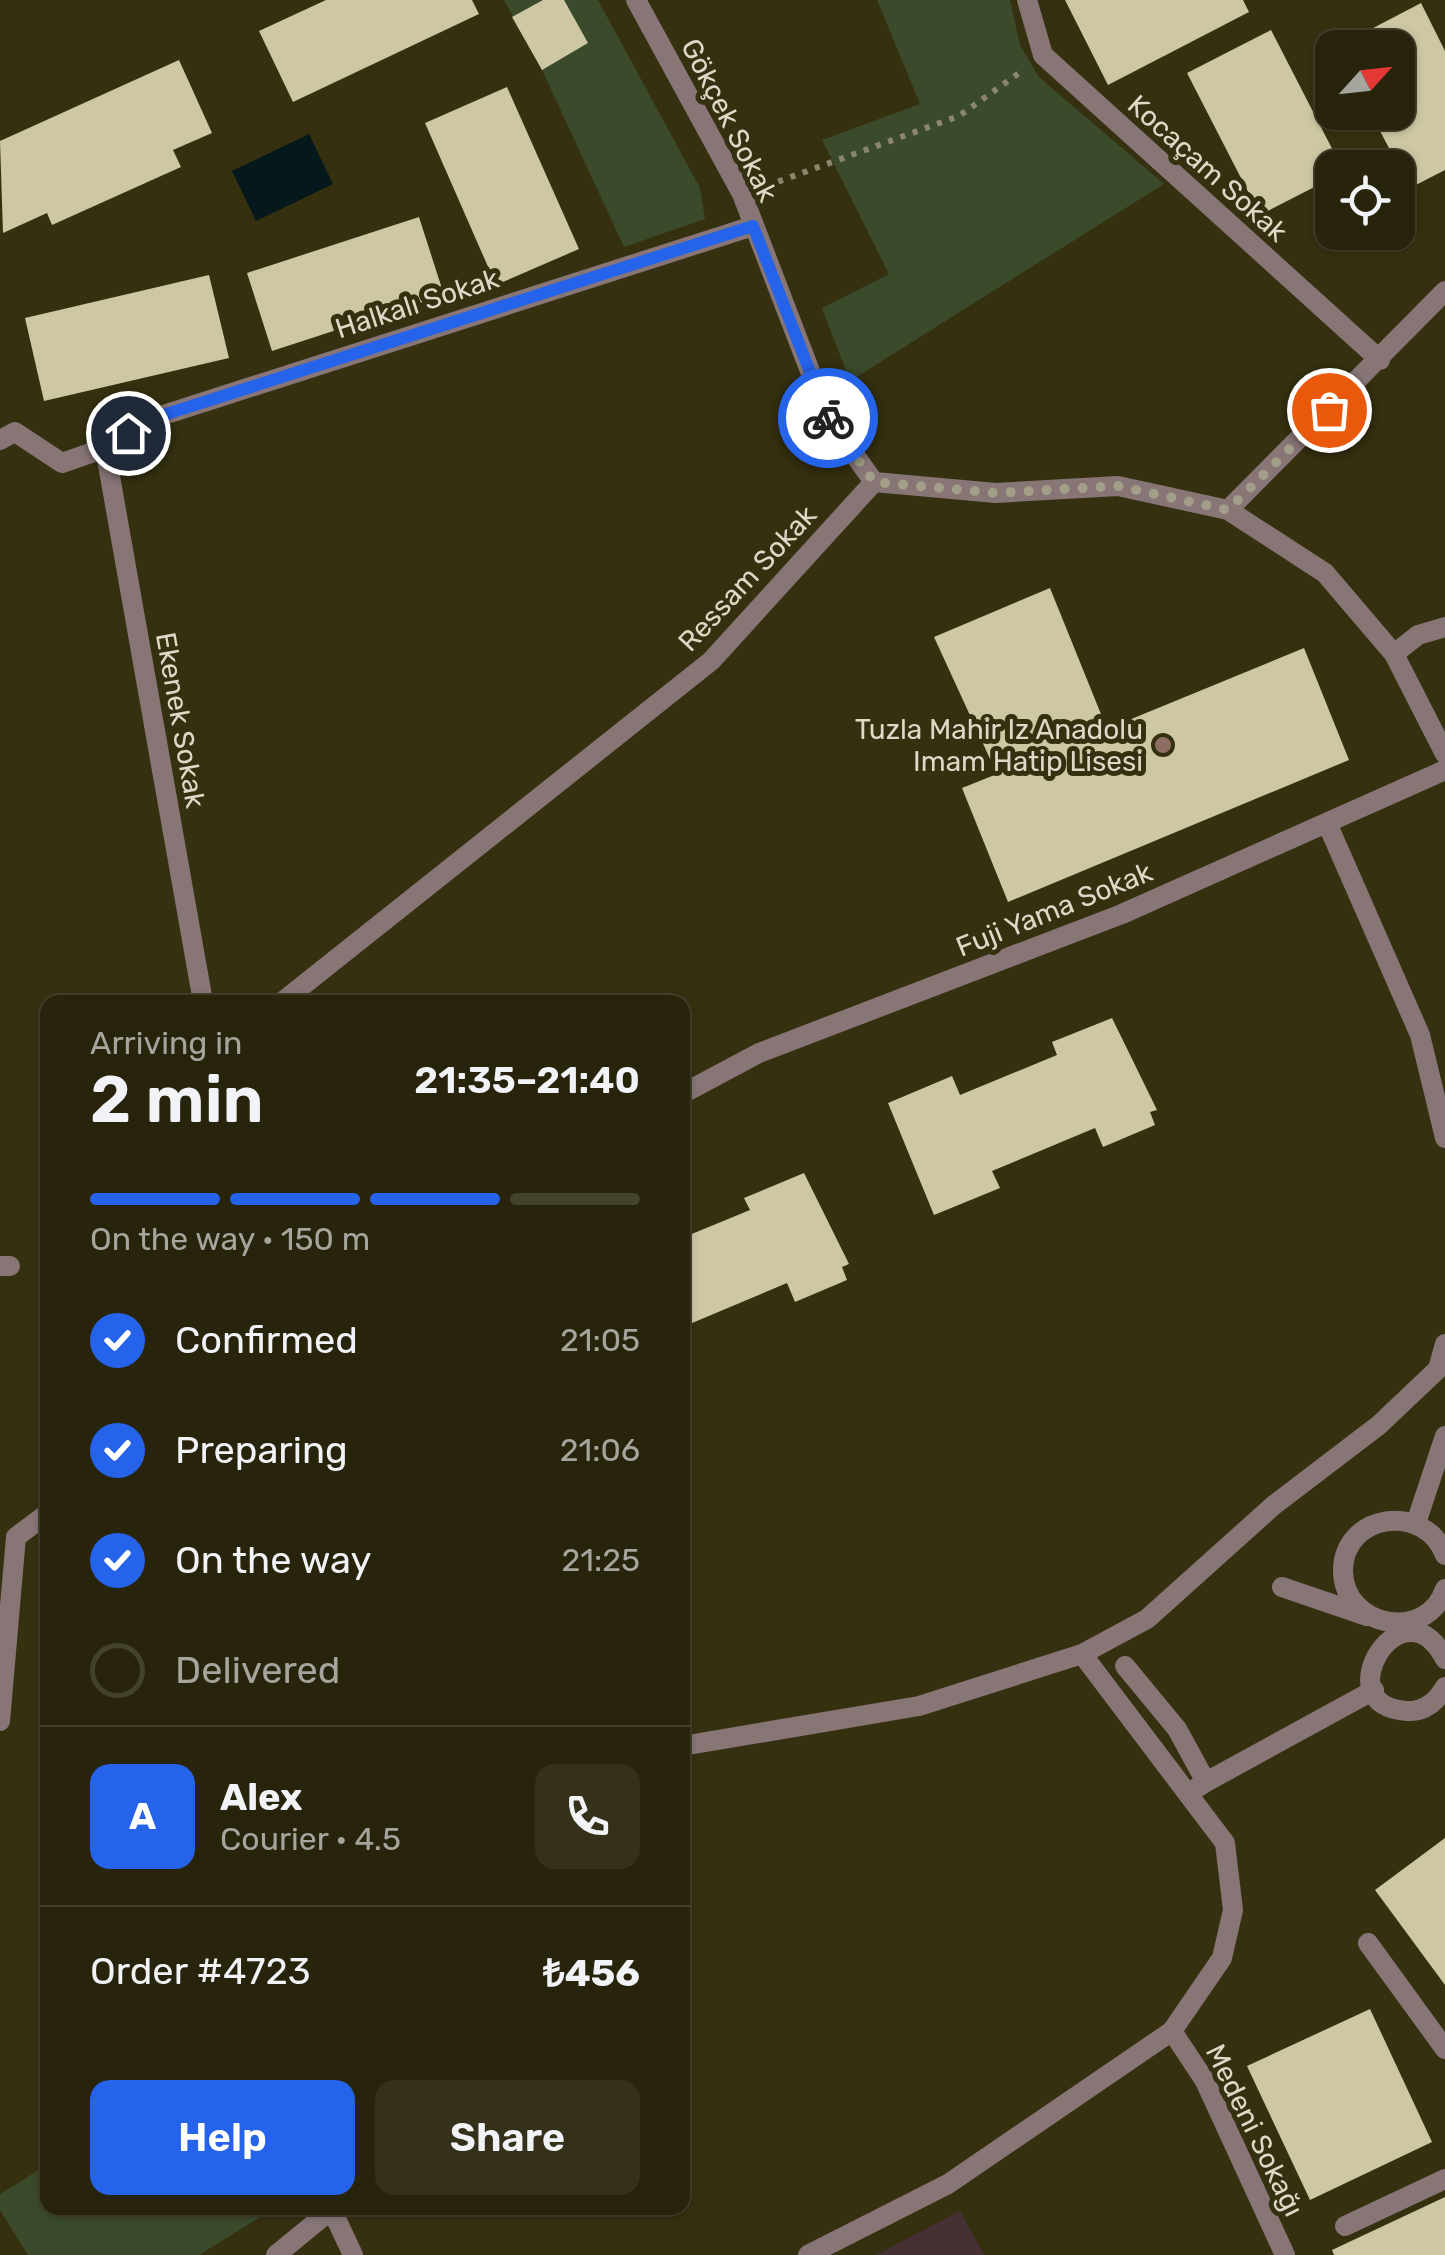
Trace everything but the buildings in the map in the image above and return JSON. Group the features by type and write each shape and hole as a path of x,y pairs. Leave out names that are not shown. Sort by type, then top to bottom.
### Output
{"street":[{"name":"Gökçek Sokak","path":"636,0 742,194 828,418 874,482"},
{"path":"1027,0 1043,56"},
{"name":"Kocaçam Sokak","path":"1043,56 1380,360"},
{"name":"Halkalı Sokak","path":"0,440 15,432 62,464 105,448 151,419 753,226"},
{"path":"1228,510 1445,291"},
{"name":"Ekenek Sokak","path":"105,448 203,995"},
{"path":"874,482 996,493 1118,486 1228,510 1325,573 1394,654 1445,754"},
{"name":"Ressam Sokak","path":"291,995 711,662 874,482"},
{"path":"1394,654 1418,635 1445,626"},
{"name":"Fuji Yama Sokak","path":"690,1090 759,1053 1122,914 1445,770"},
{"path":"1327,823 1420,1036 1445,1138"},
{"path":"690,1745 919,1706 1082,1654 1146,1619 1274,1505 1378,1425 1438,1369 1445,1344"},
{"path":"1416,1523 1445,1436"},
{"path":"0,1722 8,1538 40,1518"},
{"path":"1383,1644 1346,1589 1343,1572 1354,1540 1382,1521 1416,1523 1430,1532 1445,1555"},
{"path":"1282,1587 1384,1623 1418,1620 1432,1610 1445,1589"},
{"path":"1445,1659 1430,1640 1406,1634 1383,1644 1370,1665 1374,1690 1382,1701 1405,1712 1429,1706 1445,1687"},
{"path":"1082,1654 1197,1788"},
{"path":"808,2255 948,2184 1172,2031 1222,1958 1233,1910 1226,1843 1197,1788 1177,1729 1126,1666"},
{"path":"1197,1788 1374,1690"},
{"path":"1368,1943 1445,2049"},
{"name":"Medeni Sokağı","path":"1172,2031 1205,2081 1286,2255"},
{"path":"1345,2226 1445,2179"},
{"path":"276,2255 324,2215"},
{"path":"334,2215 352,2255"}],"path":[{"path":"742,194 959,116 1043,56"}],"shaded area":[{"path":"309,134 333,184 256,221 232,171"},
{"path":"960,2211 984,2255 876,2255"}],"green space":[{"path":"504,0 598,0 700,188 705,219 624,247 542,70"},
{"path":"877,0 1010,0 1020,45 1039,77 1164,184 850,381 822,308 889,274 822,140 920,104"},
{"path":"40,2169 40,2215 264,2215 199,2255 28,2255 0,2210 0,2194"}],"way so far":[{"path":"828,418 874,482 996,493 1118,486 1228,510 1329,410"}],"place":[{"name":"Tuzla Mahir Iz Anadolu Imam Hatip Lisesi","path":"1163,745"}],"route":[{"path":"128,433 151,419 753,226 828,418"}]}
